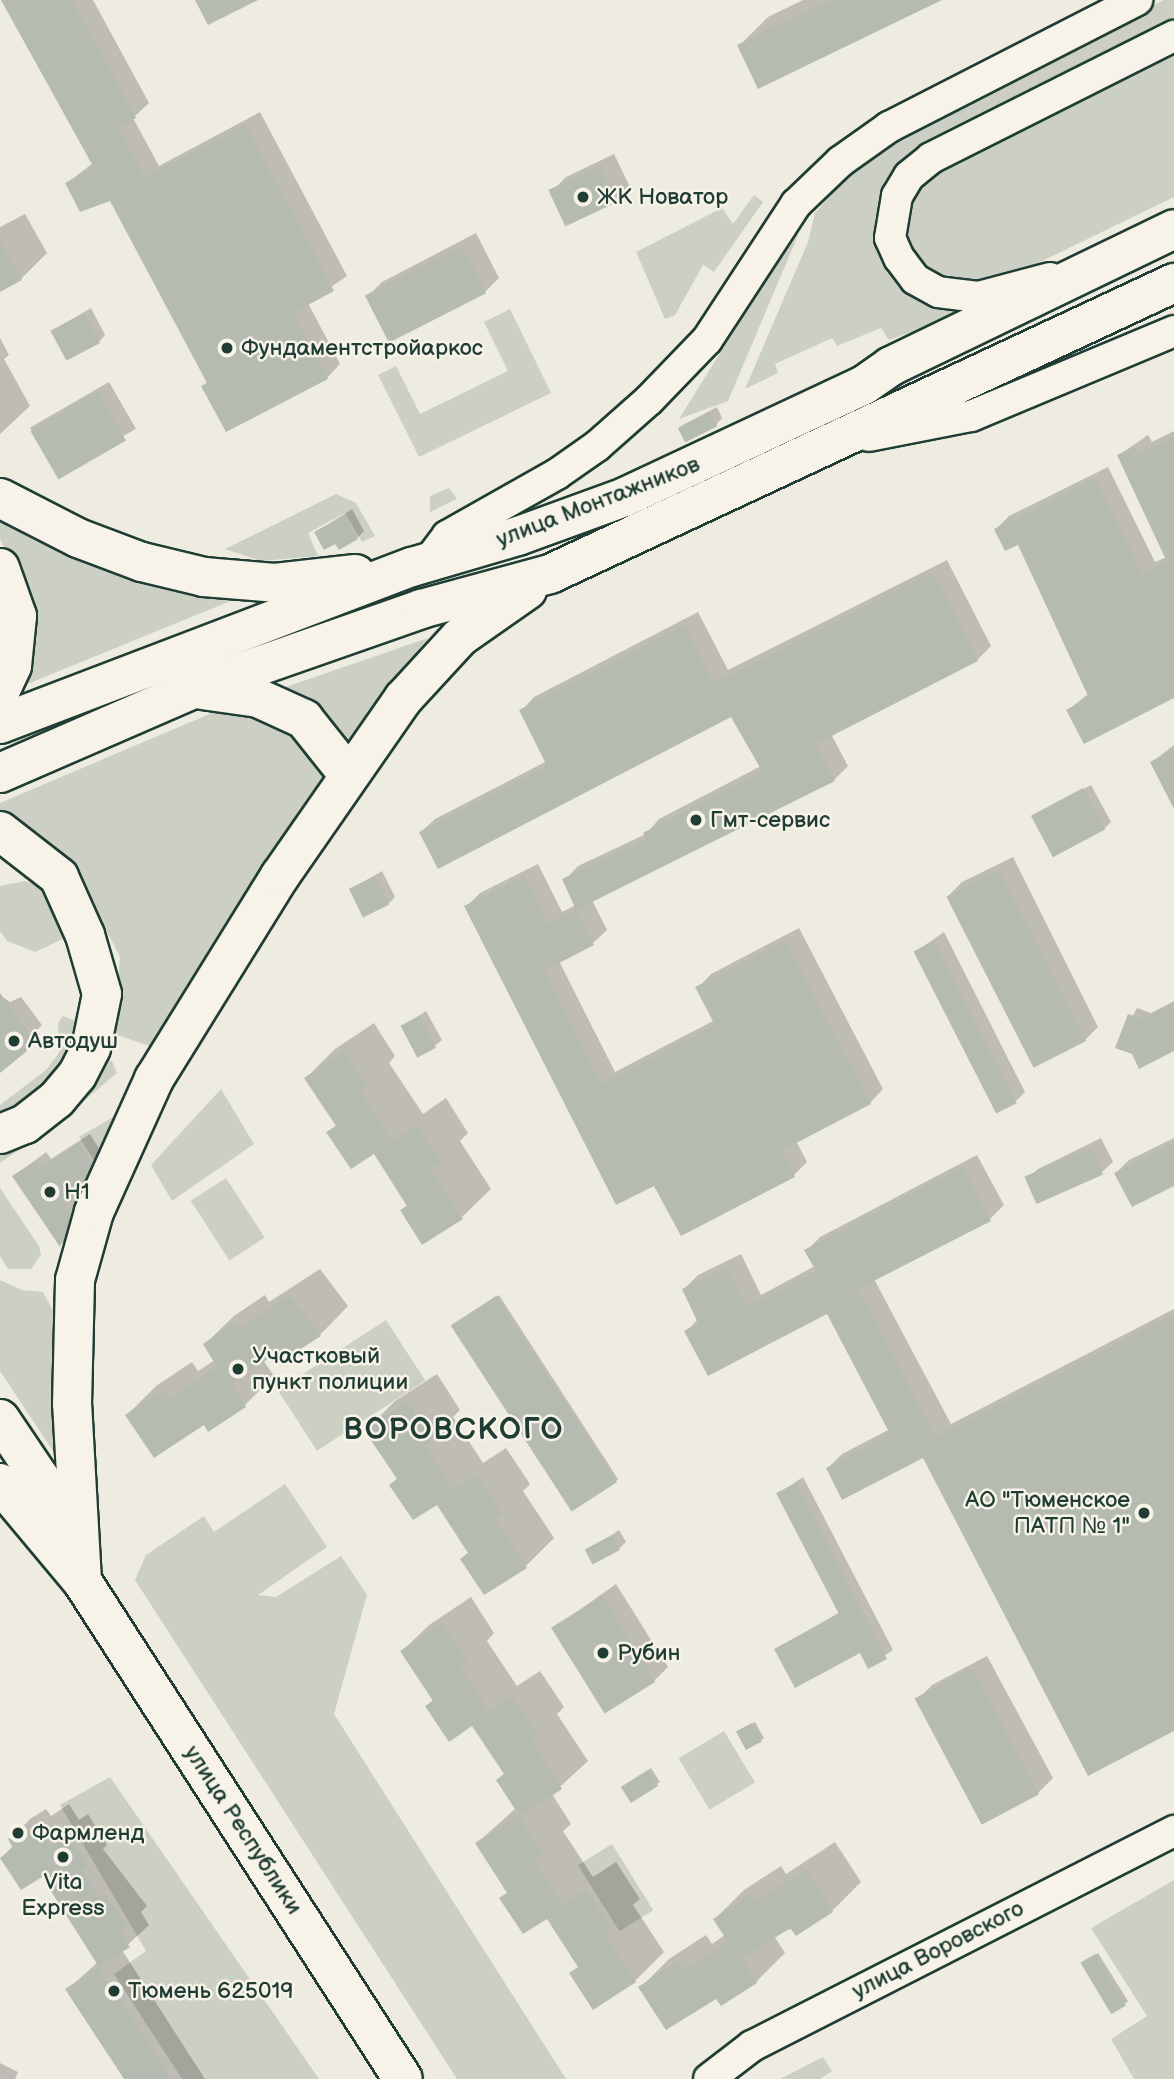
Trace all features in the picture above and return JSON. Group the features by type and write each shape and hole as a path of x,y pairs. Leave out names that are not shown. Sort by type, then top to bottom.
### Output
{"main road":[{"name":"улица Монтажников","path":"0,724 420,565 519,536 709,459 1174,229"},
{"name":"улица Монтажников","path":"0,773 193,689 421,609 550,574 1174,283"},
{"path":"0,498 78,538 142,562 204,577 275,583 420,565"},
{"path":"0,568 17,615 12,666 0,692"},
{"path":"82,1581 71,1316 75,1280 94,1212 154,1079 347,773 403,699 460,637 550,574"},
{"path":"193,689 258,698 304,719 347,773"},
{"path":"0,831 59,877 85,935 102,994 91,1048 77,1075 36,1116 0,1134"},
{"name":"улица Республики","path":"0,1419 40,1479 82,1581"},
{"name":"улица Республики","path":"0,1483 82,1581 403,2079"}],"street":[{"path":"420,565 447,536 557,474 649,400 707,340 796,204 841,161 888,127 1137,0"},
{"path":"1097,265 978,297 938,292 915,279 899,258 890,238 897,196 909,176 931,158 1174,36"},
{"path":"827,444 971,416 1174,331"},
{"name":"улица Воровского","path":"709,2079 752,2046 1174,1830"}],"shaded area":[{"path":"1164,0 1174,0 1174,23 883,194 875,219 885,268 916,300 963,313 889,340 881,328 837,346 832,338 775,364 778,373 745,389 808,242 815,213 854,169 946,109"},
{"path":"1174,54 1174,197 1001,281 964,287 931,278 910,255 903,223 912,196 939,172"},
{"path":"754,195 763,202 714,272 703,265 675,315 665,319 636,252 722,208 733,224"},
{"path":"799,233 728,401 679,419 771,271"},
{"path":"510,309 551,393 419,457 378,375 396,366 420,414 508,371 484,322"},
{"path":"449,488 457,499 430,512 430,496"},
{"path":"336,494 356,503 375,536 362,542 345,513 308,533 318,556 261,561 225,549"},
{"path":"0,514 149,580 233,600 25,685 34,635 27,590 0,539"},
{"path":"428,638 346,750 280,689"},
{"path":"228,706 287,724 330,781 158,1049 114,1034 120,957 81,881 36,834 0,815 0,803"},
{"path":"25,881 49,889 69,936 35,952 7,941 0,931 0,886"},
{"path":"63,1016 80,1023 60,1079 0,1123 0,1105 46,1070 59,1053 58,1023"},
{"path":"103,1060 112,1061 117,1073 60,1121 0,1163 0,1148"},
{"path":"221,1089 254,1144 172,1201 151,1165"},
{"path":"130,1107 101,1171 79,1137"},
{"path":"226,1178 265,1238 229,1260 191,1201"},
{"path":"0,1188 39,1246 41,1255 31,1269 8,1269 0,1256"},
{"path":"0,1280 22,1290 43,1292 58,1320 57,1457 0,1371"},
{"path":"386,1320 425,1380 317,1451 278,1390"},
{"path":"285,1484 327,1547 258,1595 276,1597 341,1556 367,1595 334,1714 566,2079 457,2079 135,1580 146,1555 204,1516 214,1532"},
{"path":"724,1731 755,1782 709,1810 679,1758"},
{"path":"110,1777 319,2079 182,2079 114,1974 146,1951 60,1805"},
{"path":"612,1844 653,1910 619,1931 578,1865"},
{"path":"1174,1880 1174,2079 1134,2079 1111,2039 1147,2016 1091,1928"},
{"path":"823,2057 832,2071 820,2079 780,2079"}],"building":[{"path":"1,0 72,0 136,118 118,128 145,178 245,124 334,291 293,313 328,379 226,432 201,386 207,383 110,201 80,212 65,183 94,168"},
{"path":"195,0 258,0 208,25"},
{"path":"831,0 942,0 758,89 737,45"},
{"name":"ЖК Новатор","path":"600,166 617,202 565,226 548,190"},
{"path":"0,242 22,280 0,292"},
{"path":"462,246 486,293 389,343 365,295"},
{"path":"84,313 100,343 66,361 50,331"},
{"path":"98,392 126,440 58,479 30,431"},
{"path":"710,412 717,426 685,443 678,428"},
{"path":"1174,437 1174,698 1084,744 1066,710 1089,698 1018,545 1005,551 994,529 1095,479 1142,574 1167,562 1117,455 1135,447 1138,454"},
{"path":"345,515 358,539 339,550 335,544 324,550 314,532"},
{"path":"933,572 978,661 816,744 835,781 576,910 562,879 647,839 643,833 762,771 731,717 438,869 419,832 547,766 519,710 684,625 714,683"},
{"path":"1174,750 1174,809 1150,762"},
{"path":"1083,788 1105,829 1053,857 1031,816"},
{"path":"999,870 1086,1041 1034,1068 946,897"},
{"path":"375,876 389,905 363,917 349,889"},
{"path":"524,876 548,924 576,910 594,945 544,971 601,1084 715,1025 695,987 785,941 871,1104 781,1151 795,1177 681,1236 654,1186 616,1205 464,906"},
{"path":"934,941 1017,1103 996,1114 914,951"},
{"name":"Автодуш","path":"0,993 32,1037 23,1044 27,1051 0,1073"},
{"path":"1174,1003 1174,1051 1139,1069 1132,1054 1115,1048 1128,1014 1143,1019"},
{"path":"419,1016 436,1048 417,1058 400,1026"},
{"path":"344,1051 368,1087 360,1092 393,1141 417,1126 441,1163 431,1169 463,1219 422,1245 400,1210 407,1206 374,1154 351,1169 326,1132 336,1126 304,1078"},
{"name":"Н1","path":"79,1143 92,1164 80,1190 62,1202 71,1214 60,1247 12,1176 35,1161 40,1169"},
{"path":"1174,1143 1174,1186 1132,1207 1114,1173"},
{"path":"1091,1147 1103,1174 1037,1204 1024,1177"},
{"path":"963,1167 991,1221 858,1289 936,1437 1174,1314 1174,1731 1088,1776 923,1458 842,1500 826,1468 890,1434 827,1314 708,1376 684,1331 698,1323 682,1289 727,1267 747,1307 816,1271 804,1250"},
{"path":"290,1296 321,1336 282,1361 277,1353 231,1383 246,1407 208,1432 204,1425 154,1458 125,1415 163,1390 169,1399 217,1367 203,1344 236,1322 240,1329"},
{"path":"496,1296 617,1482 572,1512 451,1325"},
{"path":"407,1401 432,1440 424,1445 453,1490 477,1475 502,1514 495,1519 527,1568 484,1595 460,1559 468,1553 437,1505 413,1520 389,1485 397,1479 364,1430"},
{"path":"796,1483 887,1659 868,1669 860,1653 795,1688 774,1649 839,1614 776,1493"},
{"path":"612,1535 620,1550 593,1565 585,1550"},
{"name":"Рубин","path":"602,1596 656,1682 605,1713 551,1628"},
{"path":"443,1623 468,1661 460,1667 489,1712 512,1697 538,1735 531,1740 562,1789 520,1817 496,1780 504,1774 472,1726 449,1742 425,1706 433,1701 400,1651"},
{"path":"972,1668 1039,1794 982,1825 915,1699"},
{"path":"752,1723 762,1742 746,1750 736,1731"},
{"path":"648,1770 658,1786 631,1803 621,1787"},
{"path":"518,1815 543,1854 534,1860 564,1905 587,1890 612,1929 604,1934 636,1982 593,2010 569,1973 578,1967 547,1919 523,1934 499,1898 507,1893 475,1843"},
{"path":"48,1824 58,1839 67,1834 88,1866 82,1870 100,1897 105,1894 127,1928 120,1933 130,1947 99,1967 42,1877 21,1890 0,1858 13,1848 8,1839 25,1828 30,1835"},
{"path":"806,1870 833,1912 796,1936 790,1928 742,1959 757,1983 721,2006 716,1999 666,2030 638,1987 677,1962 683,1971 728,1942 713,1919 752,1894 757,1901"},
{"path":"1095,1954 1126,2005 1111,2014 1080,1963"},
{"path":"99,1967 171,2079 124,2079 65,1989"}],"place":[{"name":"ЖК Новатор","path":"583,197"},
{"name":"Фундаментстройаркос","path":"227,348"},
{"name":"Гмт-сервис","path":"696,820"},
{"name":"Автодуш","path":"14,1041"},
{"name":"Н1","path":"50,1192"},
{"name":"Участковый пункт полиции","path":"238,1369"},
{"name":"АО \"Тюменское ПАТП № 1\"","path":"1144,1513"},
{"name":"Рубин","path":"603,1653"},
{"name":"Фармленд","path":"18,1833"},
{"name":"Vita Express","path":"63,1857"},
{"name":"Тюмень 625019","path":"114,1991"}],"district":[{"name":"ВОРОВСКОГО","path":"454,1430"}]}
